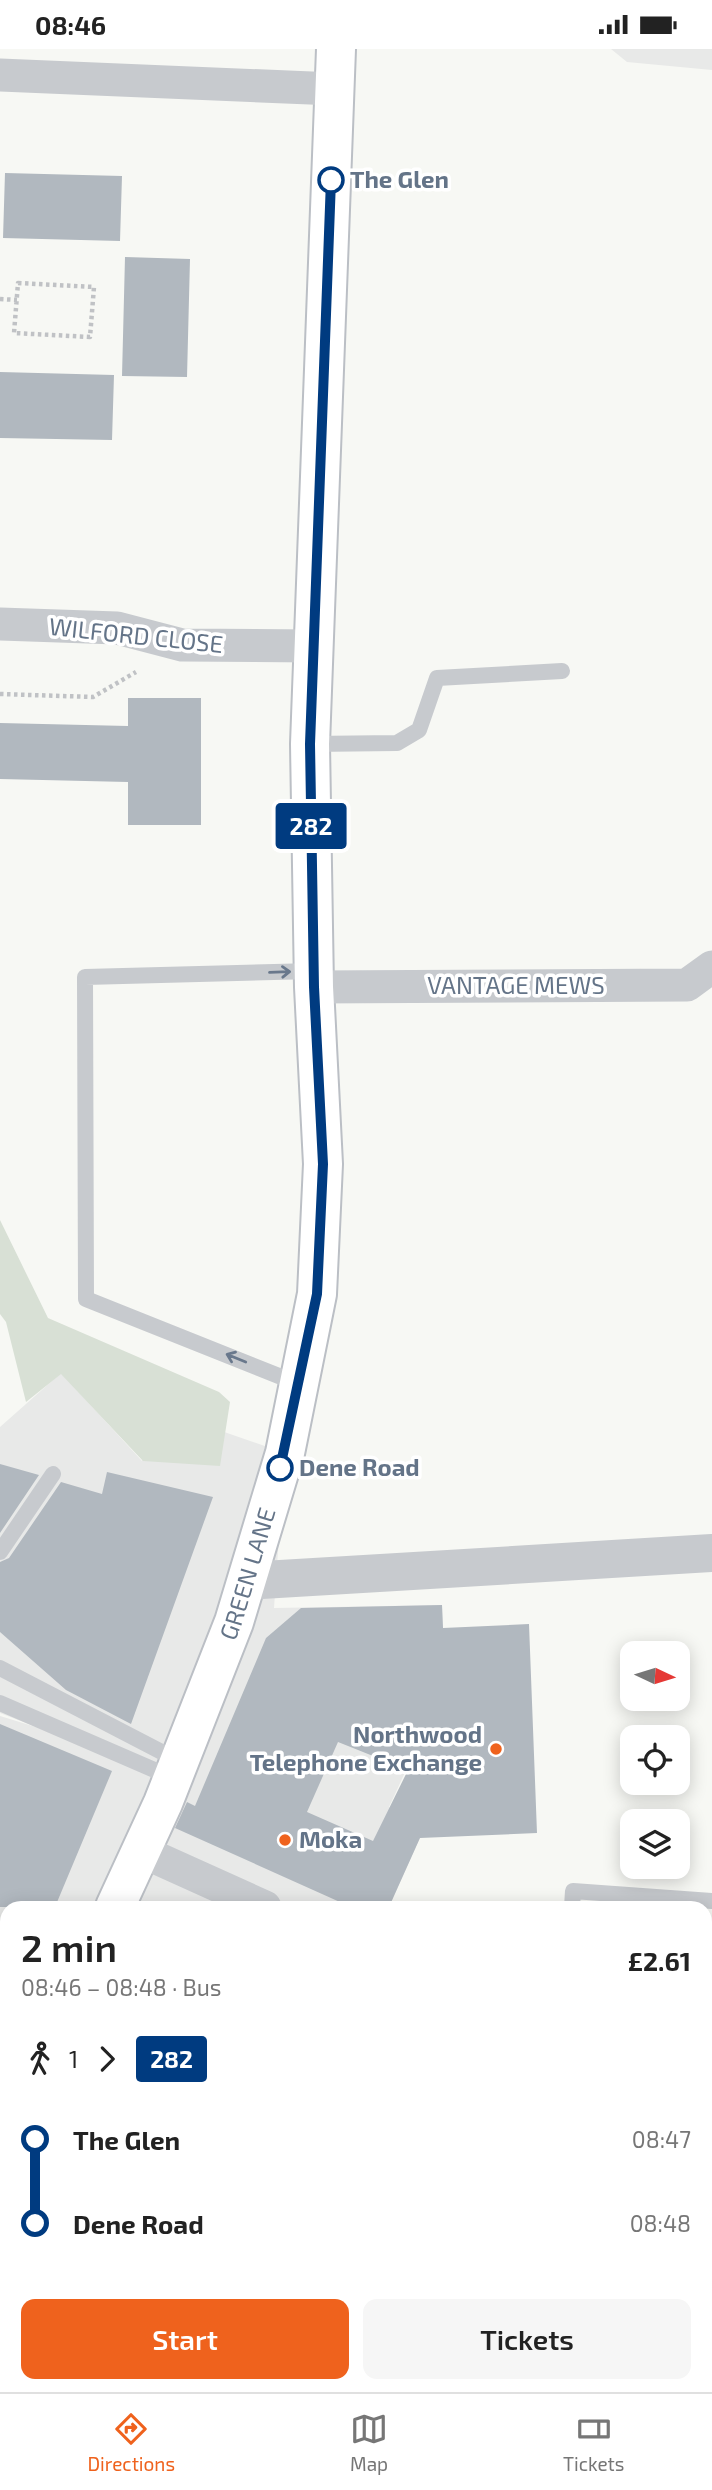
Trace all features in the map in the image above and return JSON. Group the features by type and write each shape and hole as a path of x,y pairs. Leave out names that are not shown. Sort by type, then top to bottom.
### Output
{"main road":[{"name":"GREEN LANE","path":"118,1901 176,1770 247,1581 285,1453 317,1294 323,1164 314,979 310,744 316,521 336,49"}],"street":[{"path":"2,68 335,89"},
{"name":"WILFORD CLOSE","path":"0,624 117,628 181,645 314,646"},
{"name":"VANTAGE MEWS","path":"314,979 687,985 712,967"},
{"path":"247,1581 712,1553"},
{"path":"141,1851 252,1901"}],"lane":[{"path":"310,744 397,743 419,730 437,678 562,671"},
{"path":"299,1384 86,1299 85,977 247,973 314,979"},
{"path":"0,1552 53,1474"},
{"path":"0,1668 176,1770"},
{"path":"0,1703 176,1770"},
{"path":"572,1901 573,1891 712,1901"}],"path":[{"path":"18,283 94,286 90,337 14,333 17,300 18,283"},
{"path":"0,299 17,300"},
{"path":"0,694 93,697 181,645"}],"shaded area":[{"path":"611,49 712,49 712,70 627,62"},
{"path":"0,1220 48,1318 219,1392 230,1402 220,1466 143,1461 61,1374 26,1402 6,1322 0,1314"},
{"path":"61,1373 142,1461 155,1408 285,1453 274,1608 442,1605 445,1686 389,1807 426,1824 392,1901 0,1901 0,1716 36,1727 0,1713 0,1427"}],"building":[{"path":"5,173 122,176 120,241 3,238"},
{"path":"125,257 190,259 187,377 122,376"},
{"path":"0,372 114,375 112,440 0,438"},
{"path":"128,698 201,698 201,825 128,825 128,782 0,779 0,723 128,726"},
{"path":"0,1464 39,1475 0,1533"},
{"path":"107,1472 213,1497 131,1724 66,1690 0,1632 0,1562 9,1558 61,1482 102,1494"},
{"path":"442,1605 443,1628 529,1624 537,1833 420,1838 392,1901 338,1901 175,1828 187,1802 195,1806 266,1638 301,1608","holes":["338,1742 408,1770 373,1841 307,1812"]},
{"path":"0,1724 112,1771 58,1901 0,1901"}],"bus line":[{"name":"282","path":"280,1468 317,1294 323,1164 314,987 310,744 316,521 331,180"}],"place":[{"name":"The Glen","path":"331,180"},
{"name":"Dene Road","path":"280,1468"},
{"name":"Northwood Telephone Exchange","path":"496,1749"},
{"name":"Moka","path":"285,1840"}]}
